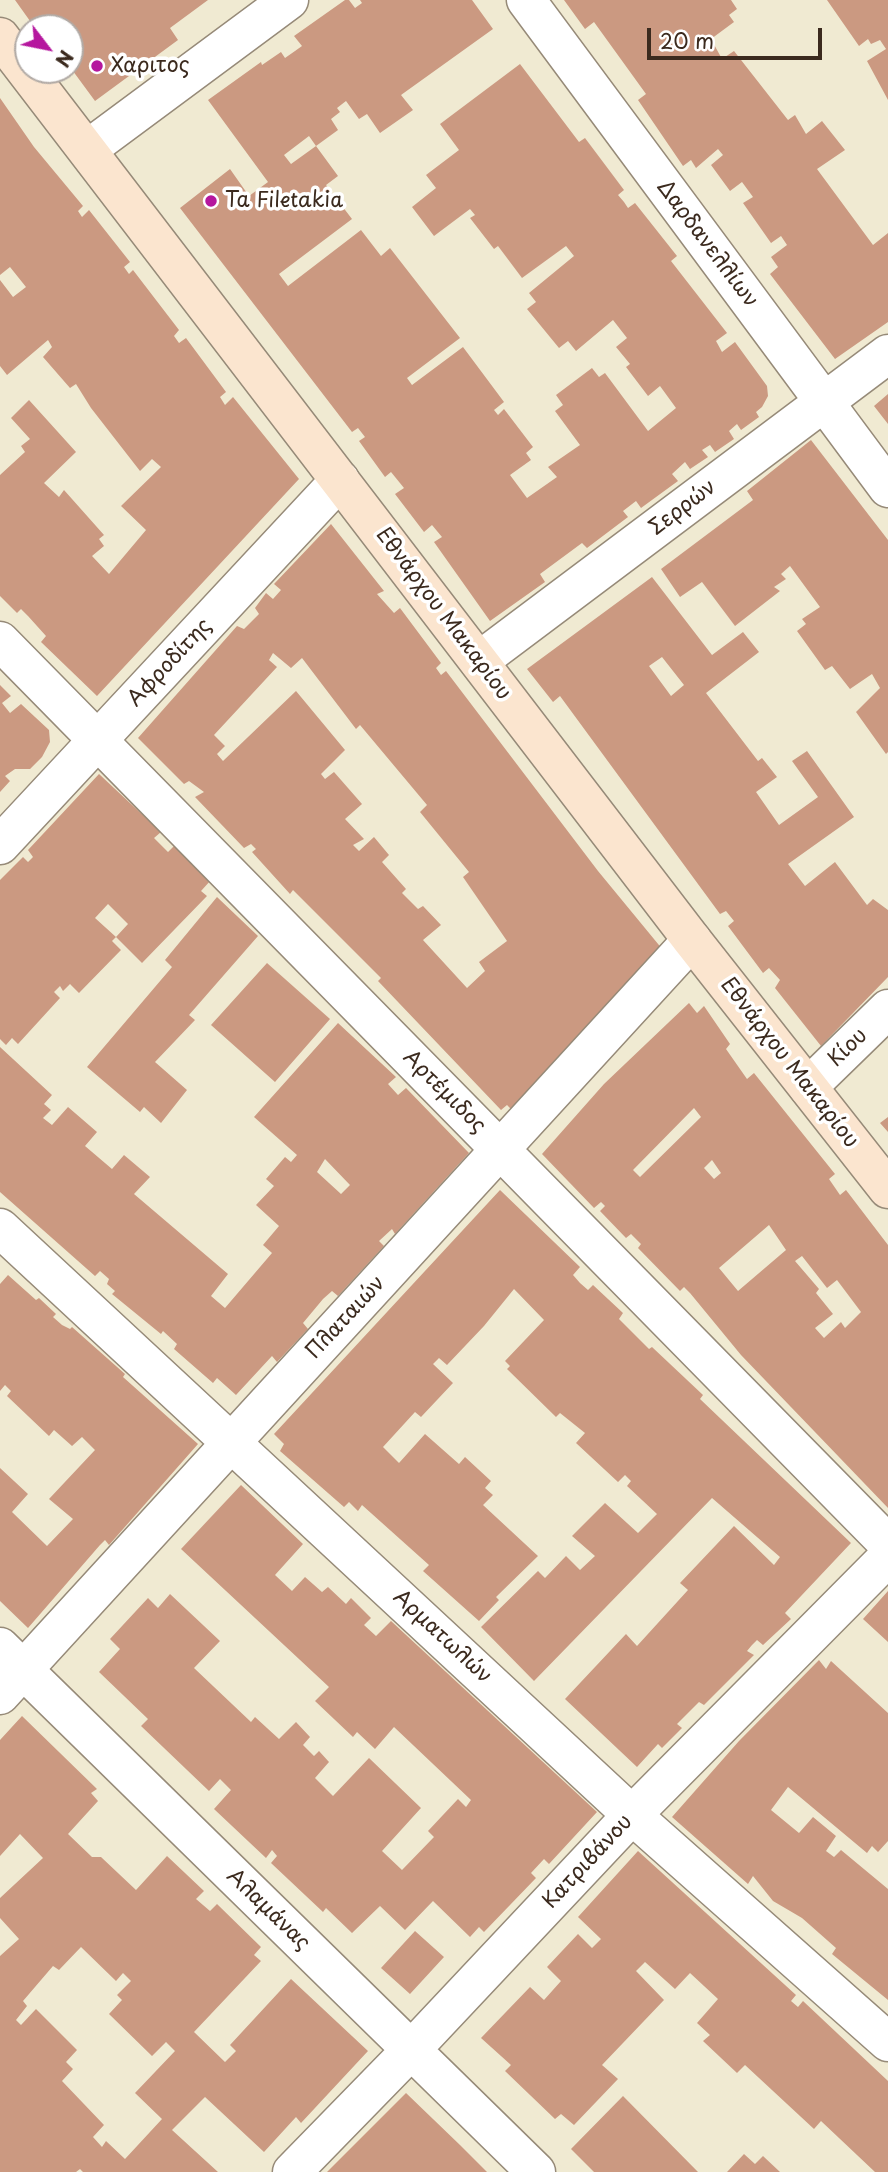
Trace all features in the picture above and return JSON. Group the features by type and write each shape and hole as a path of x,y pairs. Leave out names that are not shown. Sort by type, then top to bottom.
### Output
{"street":[{"path":"88,149 289,0"},
{"name":"Δαρδανελλίων","path":"526,0 888,488"},
{"name":"Εθνάρχου Μακαρίου","path":"0,37 692,940 888,1189"},
{"name":"Σερρών","path":"479,661 888,354"},
{"name":"Αφροδίτης","path":"0,845 340,480"},
{"name":"Αρτέμιδος","path":"0,641 888,1544"},
{"name":"Πλαταιών","path":"8,1671 232,1442 692,940"},
{"name":"Κίου","path":"808,1087 888,1009"},
{"name":"Αρματωλών","path":"0,1228 632,1815 888,2042"},
{"name":"Κατριβάνου","path":"292,2172 632,1815 888,1557"},
{"name":"Αλαμάνας","path":"8,1671 411,2050 536,2172"}],"building":[{"path":"15,0 208,0 170,28 178,40 95,101 82,84 84,14 25,14"},
{"path":"345,0 349,0 355,8 362,3 360,0 472,0 493,29 401,95 413,110 380,133 367,114 359,119 346,101 337,108 340,112 331,119 338,130 316,146 338,176 326,185 352,219 279,274 288,286 361,230 381,256 390,248 460,338 407,378 412,385 463,347 504,402 494,410 498,415 504,409 533,447 526,453 531,460 510,475 527,498 557,477 548,467 580,445 555,411 563,405 556,395 592,368 599,377 605,373 648,431 676,408 660,386 648,396 626,367 630,364 616,347 627,338 613,320 576,351 568,341 559,348 527,309 536,302 529,293 574,256 566,246 522,278 498,246 494,249 470,218 475,215 470,209 434,236 412,207 436,188 426,175 459,150 440,124 520,64 579,142 585,138 624,190 618,195 628,208 635,203 677,256 671,261 727,333 716,341 722,352 735,342 767,386 768,396 756,412 759,417 741,430 737,424 729,431 734,439 715,452 710,445 702,450 708,457 690,469 685,462 672,474 678,481 641,508 636,501 623,511 628,517 587,548 582,543 540,574 545,582 490,621 434,542 442,537 432,525 424,532 395,494 404,488 391,472 385,477 359,441 365,437 358,428 352,432 180,208 230,169 249,196 268,182 208,100 261,62 262,65 281,52 285,58 302,46 294,36","holes":["309,136 316,146 291,164 284,155"]},
{"path":"564,0 731,0 737,9 729,15 734,22 711,39 722,59 734,51 788,120 795,115 806,134 822,121 845,150 817,169 873,245 888,233 888,322 835,359 770,274 778,267 771,257 787,245 781,236 771,243 743,203 753,197 742,182 730,191 711,165 723,155 718,149 696,168 691,160 683,166 638,100 646,94 594,22 585,29"},
{"path":"827,0 888,0 888,100 867,61 886,49 880,40 871,44 868,39 859,46"},
{"path":"0,98 34,147 83,206 78,211 82,217 89,210 130,262 124,267 129,274 133,270 179,330 174,336 179,343 186,338 226,392 220,397 225,405 233,397 299,479 97,696 41,642 46,636 28,616 21,609 17,613 0,596 0,475 25,452 21,446 30,439 11,418 29,400 76,452 44,483 59,497 64,490 104,535 99,539 104,546 92,556 109,574 146,530 121,506 161,467 152,459 140,471 91,408 76,384 70,388 43,357 52,347 48,340 7,375 0,366 0,280 13,297 26,287 10,267 0,275"},
{"path":"888,394 888,424 874,406"},
{"path":"811,440 888,540 886,754 856,712 880,688 872,674 850,689 832,666 825,670 797,631 806,624 802,619 820,607 790,566 781,574 786,579 774,587 780,591 735,626 702,582 680,597 661,569 753,500 747,491"},
{"path":"331,524 384,591 377,594 394,613 400,608 441,663 436,668 441,675 446,671 598,871 663,950 512,1110 507,1105 501,1110 378,981 381,978 293,890 290,894 252,852 256,849 251,844 244,848 195,797 204,792 189,781 184,784 138,738 237,626 244,629 259,614 255,608 266,593 273,599 281,590 274,584","holes":["273,653 291,668 302,658 356,729 360,725 427,805 420,812 469,872 463,877 507,941 479,962 485,971 467,988 423,940 441,925 423,906 418,909 402,893 406,889 382,862 389,855 374,837 359,851 353,845 364,839 345,819 362,804 334,772 325,779 321,774 345,750 296,691 223,761 217,754 225,746 214,735 277,667 269,660"]},
{"path":"652,577 712,655 743,632 759,652 706,693 758,761 762,758 777,777 756,792 779,825 818,797 792,761 807,751 854,817 788,864 805,886 835,862 867,905 873,899 888,910 888,977 821,1046 775,988 780,980 769,968 763,973 728,926 734,921 726,911 720,914 560,696 553,702 527,669","holes":["662,657 684,685 671,696 649,666"]},
{"path":"0,685 11,696 2,703 10,713 21,704 49,730 50,742 42,757 30,769 15,769 5,776 10,781 0,792"},
{"path":"99,774 161,832 154,838 168,852 175,845 211,880 201,891 207,896 142,963 116,937 112,941 121,950 79,993 70,984 63,991 60,986 54,992 60,998 18,1044 12,1038 6,1045 0,1039 0,880 23,857 28,862 33,857 28,850","holes":["108,904 128,924 116,937 95,918"]},
{"path":"217,897 258,936 189,1015 195,1020 155,1062 187,1090 161,1123 144,1107 140,1112 87,1067 172,967 165,960"},
{"path":"267,963 330,1019 275,1082 211,1025"},
{"path":"689,1003 697,1013 704,1006 730,1044 726,1049 747,1079 754,1073 835,1174 829,1179 840,1195 846,1190 888,1245 888,1508 741,1355 690,1293 684,1287 680,1291 638,1248 641,1244 631,1234 626,1238 600,1211 605,1206 601,1202 594,1208 542,1154 604,1084","holes":["694,1108 701,1117 640,1177 633,1170","712,1160 721,1173 714,1179 704,1168","769,1225 786,1250 738,1291 719,1268","802,1256 827,1288 837,1280 861,1312 845,1328 841,1322 824,1338 815,1328 833,1314 816,1293 819,1289 795,1261"]},
{"path":"338,1023 396,1077 388,1084 398,1095 406,1088 469,1153 395,1234 392,1229 379,1241 384,1246 338,1296 332,1291 323,1299 303,1323 308,1329 277,1362 272,1356 236,1395 217,1378 213,1383 174,1349 177,1344 163,1331 161,1334 112,1294 115,1291 107,1284 109,1279 100,1271 95,1276 0,1192 0,1047 52,1095 44,1104 51,1110 43,1118 52,1125 68,1107 97,1132 85,1146 112,1169 124,1155 150,1177 134,1194 228,1274 211,1296 225,1308 272,1253 263,1245 279,1226 256,1205 274,1186 266,1179 285,1157 291,1162 297,1155 254,1117","holes":["325,1159 350,1185 341,1194 317,1172"]},
{"path":"888,1117 888,1132 880,1123"},
{"path":"500,1190 580,1267 573,1275 580,1283 588,1290 593,1285 623,1313 619,1319 649,1349 652,1347 703,1395 700,1399 851,1543 785,1613 791,1619 763,1645 757,1640 747,1651 754,1655 704,1705 699,1702 677,1724 682,1728 662,1748 658,1744 637,1767 565,1699 626,1634 637,1646 688,1590 680,1583 734,1526 774,1565 780,1557 712,1498 534,1681 481,1627 538,1571 545,1578 566,1556 580,1570 595,1556 572,1536 605,1503 638,1533 657,1514 627,1486 631,1481 625,1475 618,1482 576,1443 585,1433 560,1413 556,1417 507,1369 510,1366 505,1361 544,1320 514,1289 447,1365 439,1358 433,1364 453,1383 421,1417 415,1412 383,1447 399,1463 425,1434 459,1464 465,1457 491,1481 485,1488 493,1495 483,1505 538,1556 496,1597 499,1600 479,1621 423,1571 429,1565 362,1505 358,1511 349,1502 344,1507 280,1451 284,1444 274,1434"},
{"path":"8,1275 36,1300 39,1298 56,1314 53,1317 62,1325 70,1329 72,1327 125,1374 123,1377 198,1444 109,1545 105,1540 100,1545 28,1628 0,1601 0,1468 28,1494 12,1512 47,1546 73,1519 49,1499 95,1450 82,1437 72,1446 54,1430 49,1436 7,1396 11,1391 5,1385 0,1391 0,1284"},
{"path":"241,1485 303,1544 275,1575 292,1591 305,1577 322,1592 328,1587 346,1604 351,1598 371,1618 364,1625 376,1636 391,1621 597,1812 549,1864 544,1859 531,1873 536,1878 484,1932 479,1927 470,1937 433,1901 405,1930 380,1906 352,1933 326,1908 323,1912 271,1863 277,1856 272,1850 266,1858 214,1809 231,1790 220,1779 209,1791 141,1726 148,1719 99,1672 120,1649 110,1639 148,1598 158,1608 170,1594 220,1641 194,1668 251,1722 255,1717 279,1739 296,1722 310,1737 303,1745 314,1756 319,1751 329,1762 315,1778 333,1796 369,1758 421,1808 382,1851 402,1870 434,1837 428,1831 458,1799 466,1807 471,1800 394,1727 375,1749 357,1732 353,1737 315,1701 329,1687 181,1549"},
{"path":"888,1591 888,1642 863,1619"},
{"path":"819,1660 826,1669 831,1661 888,1713 888,1841 878,1852 872,1846 867,1853 788,1787 771,1810 799,1833 813,1817 836,1836 826,1851 834,1857 841,1850 888,1889 888,2000 832,1954 836,1948 802,1918 773,1901 753,1876 748,1884 672,1817 739,1741"},
{"path":"22,1716 97,1789 91,1793 98,1801 68,1834 92,1857 101,1857 136,1890 167,1856 204,1891 196,1899 210,1911 217,1904 261,1947 254,1955 261,1961 194,2032 225,2062 236,2051 230,2045 291,1979 368,2051 301,2123 296,2117 264,2152 205,2097 172,2130 218,2172 83,2172 80,2169 76,2172 0,2172 0,1956 19,1939 0,1918 0,1898 43,1858 20,1834 0,1856 0,1740","holes":["81,1947 116,1981 123,1973 131,1981 117,1995 122,2000 109,2014 152,2056 166,2042 175,2051 135,2093 162,2119 125,2159 106,2141 102,2147 93,2137 104,2125 62,2081 73,2069 66,2062 77,2050 36,2009 21,2025 16,2020 27,2006 23,2001 53,1966 59,1970"]},
{"path":"638,1851 796,1995 791,2001 798,2007 803,2001 888,2081 888,2172 875,2172 821,2121 814,2129 745,2065 737,2073 703,2041 710,2035 697,2023 718,1999 690,1973 675,1989 645,1962 636,1971 664,2000 602,2065 618,2079 574,2125 561,2114 555,2119 505,2071 511,2065 481,2038 530,1987 544,2000 561,1981 547,1967 578,1934 592,1948 601,1939 578,1917"},
{"path":"415,1931 444,1957 410,1994 381,1968"},
{"path":"406,2093 460,2145 487,2172 327,2172"},
{"path":"623,2096 698,2172 594,2172 571,2149"},
{"path":"744,2154 755,2164 763,2156 780,2172 727,2172"}],"place":[{"name":"Χαριτος","path":"97,66"},
{"name":"Ta Filetakia","path":"211,201"}]}
